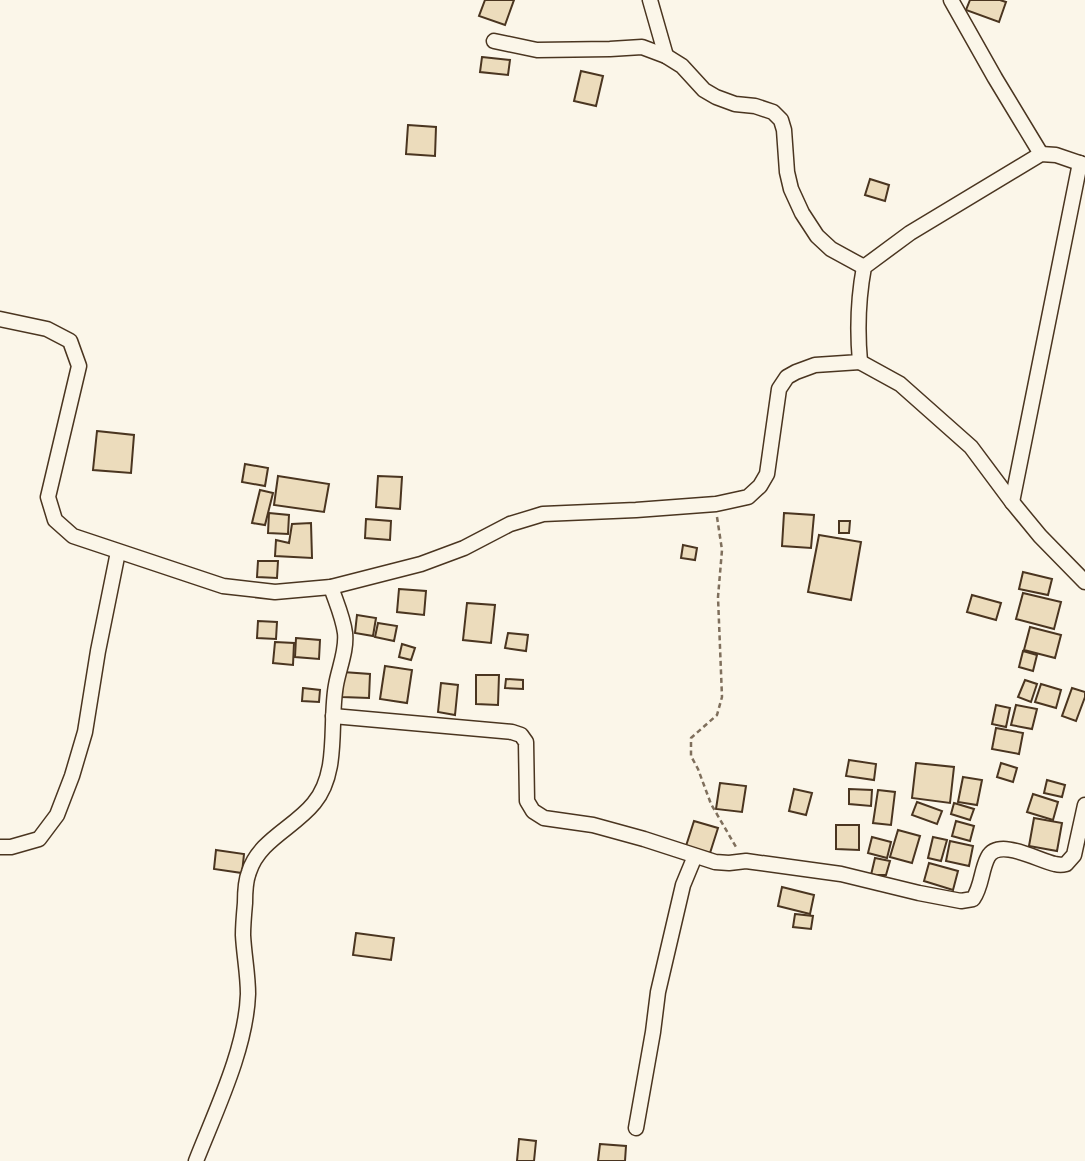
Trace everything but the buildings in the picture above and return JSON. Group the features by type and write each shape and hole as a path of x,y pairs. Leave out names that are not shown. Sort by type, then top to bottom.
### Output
{"street":[{"path":"650,0 666,56"},
{"path":"951,0 1041,154"},
{"path":"494,41 537,50 642,47 666,56 682,66 704,90 716,97 734,104 755,106 773,112 781,120 787,172 802,213 817,236 831,250 864,267"},
{"path":"860,362 859,296 864,267 911,233 1041,154 1056,155 1082,164 1012,502"},
{"path":"0,319 47,329 70,341 79,366 48,497 55,520 73,536 223,586 275,592 331,587 421,564 464,548 510,524 543,514 716,504 748,496 760,486 767,474 779,390 787,377 815,365 860,362 900,384 971,447 1012,502 1085,582"},
{"path":"0,847 11,847 39,839 57,816 85,732 118,552"},
{"path":"196,1161 229,1079 241,1036 248,993 243,936 248,872 256,856 313,805 323,791 331,756 335,686 344,653 345,635 331,587"},
{"path":"333,716 521,735 526,742 527,801 533,811 544,818 593,825 715,862 746,861 841,874 961,901 973,898 988,857 999,849 1010,849 1057,865 1066,864 1074,855 1085,805"},
{"path":"636,1128 658,992 683,885 695,856"}],"path":[{"path":"716,504 722,550 718,597 722,697 717,715 691,738 691,756 711,804 746,861"}]}
